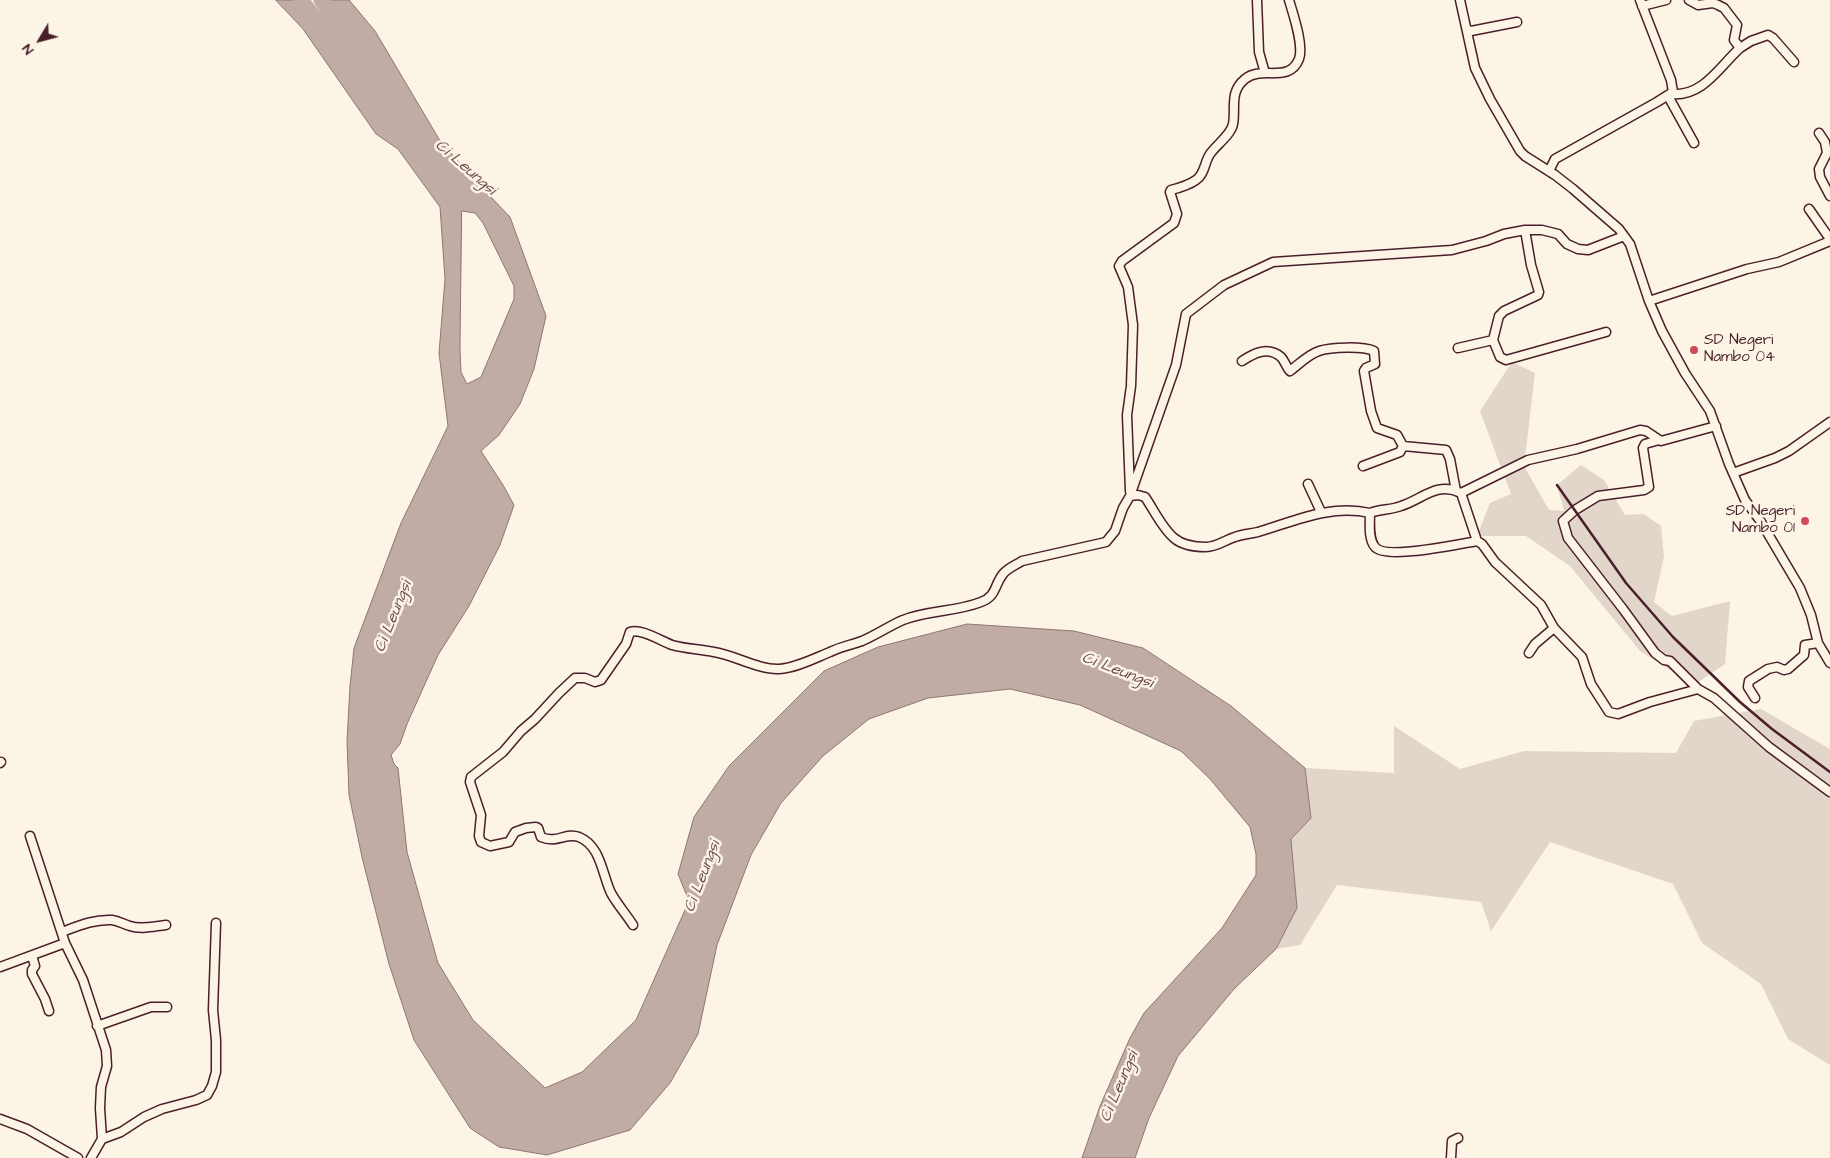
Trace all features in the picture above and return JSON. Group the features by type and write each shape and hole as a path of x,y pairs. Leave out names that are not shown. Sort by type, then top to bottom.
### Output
{"street":[{"path":"1257,0 1259,52 1265,73"},
{"path":"1130,496 1127,415 1131,386 1134,325 1128,287 1119,266 1122,261 1174,224 1177,214 1170,195 1171,190 1196,180 1204,171 1207,160 1233,124 1233,100 1245,79 1253,75 1286,72 1292,69 1298,60 1300,46 1289,0"},
{"path":"1460,0 1475,68 1490,99 1520,151 1586,200 1619,229 1630,244 1649,301 1674,354 1710,411 1745,500 1761,522 1800,588 1811,615 1818,643 1828,658"},
{"path":"1548,171 1555,159 1669,95 1673,89 1671,80 1641,3 1666,0"},
{"path":"1690,0 1698,6 1713,4 1724,8 1737,25 1734,40 1740,48"},
{"path":"1467,30 1472,31 1517,22"},
{"path":"1669,95 1678,95 1709,82 1740,48 1751,41 1768,35 1773,38 1794,62"},
{"path":"1669,95 1694,143"},
{"path":"1819,133 1825,142 1827,153 1819,169 1820,177 1830,196"},
{"path":"1649,301 1747,269 1778,262 1830,240 1809,209"},
{"path":"633,925 615,900 596,853 587,842 578,836 571,835 554,841 542,837 536,826 515,832 510,842 490,846 481,842 479,836 480,815 470,782 471,777 503,752 521,730 535,719 566,685 575,678 585,678 595,682 601,680 626,644 630,632 634,630 641,631 675,646 715,652 768,668 780,669 862,640 903,620 923,614 951,611 981,602 995,592 998,582 1004,574 1013,566 1022,562 1106,542 1115,531 1123,508 1130,496 1176,365 1186,314 1224,285 1273,262 1452,250 1504,234 1525,230 1542,230 1558,234 1567,244 1578,249 1588,250 1624,236"},
{"path":"1525,230 1531,265 1539,292 1535,297 1504,311 1499,316 1492,340 1500,357 1506,360 1606,332"},
{"path":"1458,348 1492,340"},
{"path":"1242,361 1256,352 1271,352 1282,358 1290,371 1319,351 1350,347 1368,348 1374,351 1375,364 1364,371 1375,423 1380,430 1397,435 1402,446 1400,452 1363,466"},
{"path":"1733,473 1789,451 1830,422"},
{"path":"1130,496 1138,495 1145,497 1162,524 1174,538 1187,545 1206,547 1321,512 1348,510 1370,513 1399,507 1434,490 1442,489 1459,492 1528,460 1577,449 1640,430 1646,431 1659,440 1665,441 1716,426"},
{"path":"1659,440 1645,444 1643,448 1649,487 1644,490 1598,496 1575,510 1563,521 1568,538 1655,653 1664,660 1670,661 1698,689 1714,698 1768,747 1830,792"},
{"path":"1402,446 1446,450 1477,541 1482,544 1494,562 1541,605 1554,628 1582,657 1591,684 1605,709 1613,714 1618,714 1650,702 1698,689"},
{"path":"1308,484 1321,512"},
{"path":"1370,513 1373,546 1380,551 1417,552 1477,541"},
{"path":"1529,653 1537,642 1554,628"},
{"path":"1755,698 1748,687 1749,681 1768,669 1777,667 1784,670 1788,669 1804,655 1805,645 1818,643"},
{"path":"30,836 65,943 83,980 106,1050 107,1066 100,1101 102,1139 90,1158"},
{"path":"62,932 91,921 102,920 119,921 131,927 146,928 166,925"},
{"path":"102,1139 121,1132 144,1117 162,1109 196,1100 207,1095 212,1086 216,1072 216,1040 213,1010 216,923"},
{"path":"0,967 65,943"},
{"path":"32,956 35,966 32,974 49,1011"},
{"path":"97,1026 151,1006 167,1007"},
{"path":"0,1119 27,1129 78,1158"},
{"path":"1451,1158 1452,1141 1458,1138"}],"shaded area":[{"path":"1512,362 1535,373 1524,466 1549,510 1564,511 1557,485 1581,465 1604,480 1625,515 1644,514 1661,526 1664,556 1654,602 1672,616 1730,601 1725,664 1694,685 1640,651 1570,566 1526,536 1477,536 1490,503 1511,494 1480,411"},
{"path":"1761,709 1830,749 1830,1065 1788,1039 1761,984 1702,943 1673,884 1550,842 1491,931 1481,902 1337,885 1300,945 1276,949 1297,908 1291,839 1311,818 1305,768 1394,773 1394,726 1460,769 1524,751 1676,753 1694,721"}],"water":[{"name":"Ci Leungsi","path":"276,0 301,0 341,45 342,39 339,27 321,0 349,0 375,31 439,139 510,217 546,316 534,369 520,404 499,435 481,451 514,505 500,545 469,606 438,655 400,744 391,755 394,764 398,768 407,852 438,963 473,1020 545,1088 582,1072 636,1020 689,901 678,874 694,817 729,766 824,671 878,647 967,624 1074,631 1143,648 1231,706 1305,768 1311,818 1291,839 1297,908 1276,949 1234,989 1178,1056 1149,1118 1135,1158 1082,1158 1100,1106 1130,1038 1144,1013 1222,928 1256,875 1256,854 1250,827 1210,779 1181,751 1080,705 1010,689 928,698 869,719 823,756 781,803 751,855 717,945 698,1034 670,1083 630,1130 547,1155 499,1147 470,1128 414,1040 389,964 362,857 349,795 347,741 354,648 401,523 448,426 439,353 445,279 440,207 398,149 376,134 303,29","holes":["462,211 475,213 483,223 514,286 514,299 481,377 467,384 461,372 460,348"]}],"waterway":[{"path":"301,0 341,45 350,60"},
{"path":"321,0 338,27 341,45"}],"railway":[{"path":"1557,485 1626,583 1673,637 1740,702 1772,729 1830,772"}],"place":[{"name":"SD Negeri Nambo 04","path":"1694,350"},
{"name":"SD Negeri Nambo 01","path":"1805,521"}]}
